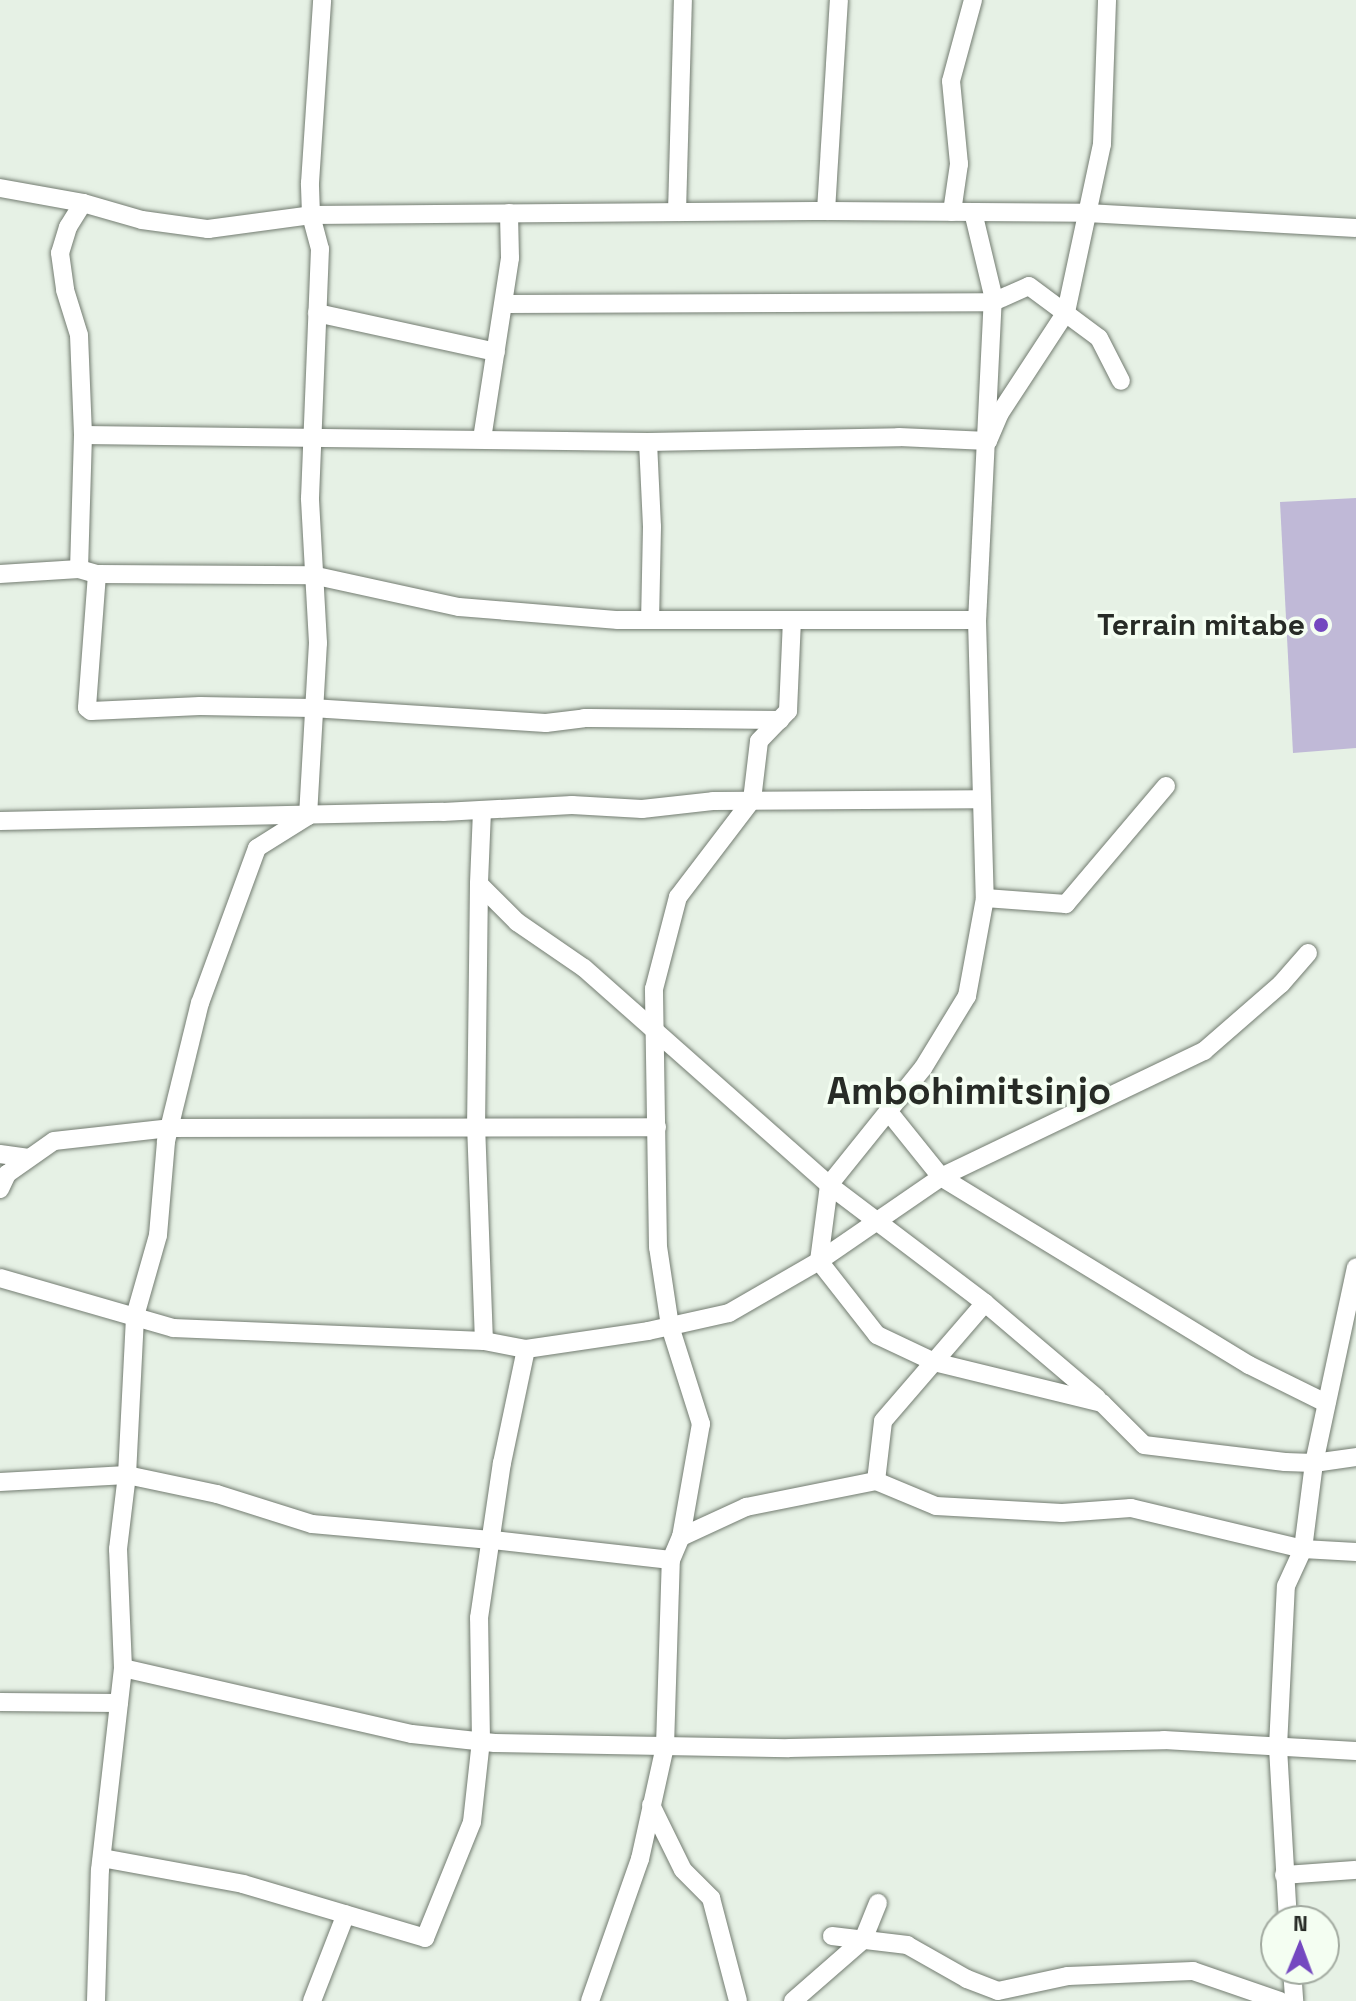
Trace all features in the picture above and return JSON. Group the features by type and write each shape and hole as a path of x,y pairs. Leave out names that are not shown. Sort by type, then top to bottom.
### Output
{"street":[{"path":"308,816 318,643 312,575 312,436 320,249 311,215 322,0"},
{"path":"677,212 683,0"},
{"path":"826,211 839,0"},
{"path":"952,212 959,164 951,81 973,0"},
{"path":"988,441 1000,413 1066,312 1102,144 1107,0"},
{"path":"0,188 83,203 142,220 208,229 311,215 826,211 1087,213 1356,228"},
{"path":"83,203 68,227 60,253 65,290 79,335 88,571 87,708 91,711 200,706 312,708 546,723 584,718 780,720"},
{"path":"973,212 993,302 977,620 979,799 985,898 967,996 923,1068 829,1185 819,1261 877,1335 934,1362 1102,1403"},
{"path":"482,439 510,258 509,213"},
{"path":"504,304 993,302 1029,286 1099,338 1121,381"},
{"path":"317,313 496,352"},
{"path":"83,435 648,442 899,437 988,441"},
{"path":"648,442 652,527 650,620"},
{"path":"0,574 88,571 312,575 459,607 650,620 977,620"},
{"path":"590,2001 640,1859 665,1746 671,1560 681,1537 701,1424 670,1326 658,1247 654,989 678,897 752,800 759,741 788,711 792,620"},
{"path":"985,898 1066,904 1166,786"},
{"path":"0,821 308,816 572,805 642,809 752,800 979,799"},
{"path":"482,811 476,1124 484,1341"},
{"path":"96,2001 102,1858 123,1668 118,1549 127,1475 135,1316 158,1235 169,1128 200,1003 257,848 308,816"},
{"path":"479,884 517,922 584,968 655,1028 829,1185 985,1303 1102,1403 1144,1445 1314,1463 1356,1457"},
{"path":"0,1278 173,1328 484,1341 526,1349 670,1326 729,1313 819,1261 941,1177 1204,1051 1281,984 1308,953"},
{"path":"888,1111 941,1177 1249,1365 1326,1403"},
{"path":"0,1189 7,1174 54,1141 169,1128 476,1124 657,1127"},
{"path":"0,1154 29,1158"},
{"path":"1287,1905 1278,1747 1286,1586 1303,1549 1314,1463 1356,1267"},
{"path":"876,1481 883,1421 985,1303"},
{"path":"102,1858 243,1884 425,1938 472,1822 481,1741 479,1618 502,1463 526,1349"},
{"path":"0,1482 127,1475 217,1494 312,1524 671,1560"},
{"path":"681,1537 746,1507 876,1481 936,1506 1062,1513 1131,1508 1303,1549 1356,1552"},
{"path":"123,1668 412,1734 481,1741 789,1748 1164,1740 1356,1751"},
{"path":"0,1702 119,1703"},
{"path":"651,1805 683,1870 711,1898 738,2001"},
{"path":"1284,1875 1356,1870"},
{"path":"793,2001 863,1940 878,1903"},
{"path":"312,2001 346,1914"},
{"path":"832,1936 907,1945 998,1991 1068,1976 1193,1971 1280,2001"}],"shaded area":[{"name":"Terrain mitabe","path":"1356,498 1356,748 1293,753 1280,502"}],"place":[{"name":"Terrain mitabe","path":"1321,625"}],"district":[{"name":"Ambohimitsinjo","path":"969,1092"}]}
